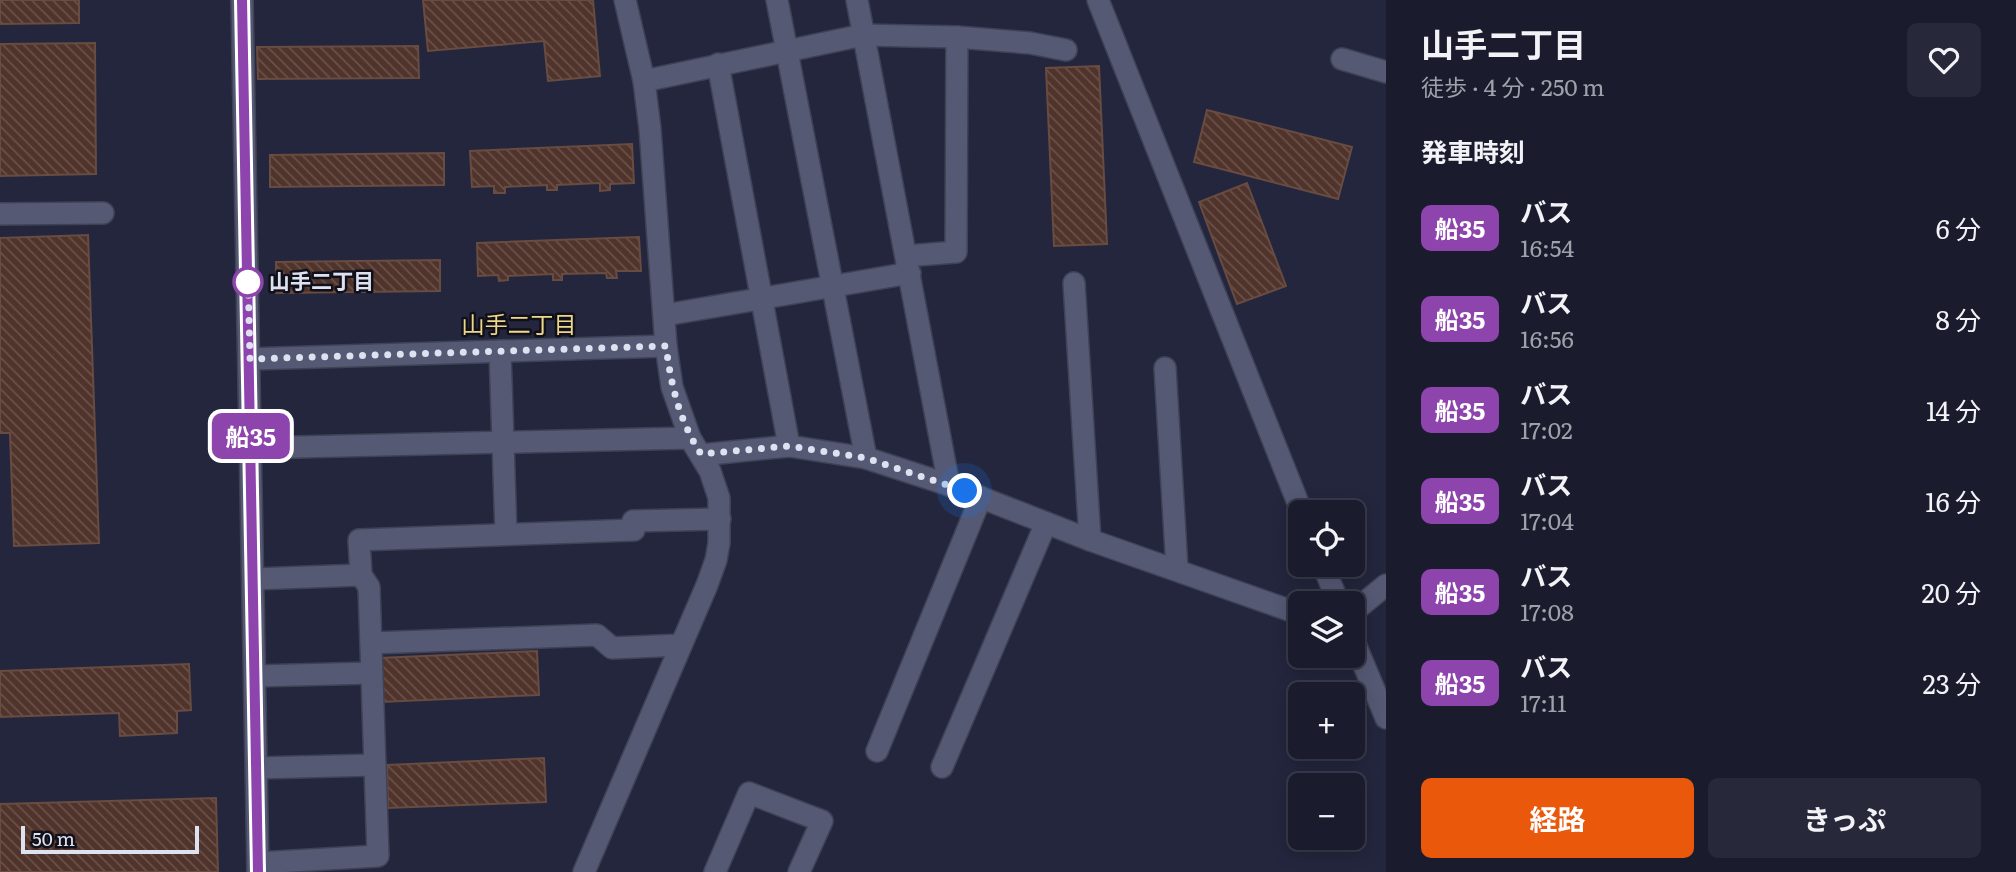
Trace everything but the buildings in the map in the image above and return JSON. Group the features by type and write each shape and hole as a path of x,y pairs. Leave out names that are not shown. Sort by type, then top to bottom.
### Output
{"street":[{"path":"242,0 258,867 378,856 369,587 360,575 359,540 634,530 633,522 720,519"},
{"path":"584,872 716,560 720,519 719,498 672,387 666,346 650,129 644,80 625,0"},
{"path":"777,0 866,458"},
{"path":"857,0 949,485"},
{"path":"1098,0 1297,500"},
{"path":"644,80 863,35 957,37 1030,43 1066,50"},
{"path":"665,315 833,286 956,252 957,37"},
{"path":"1342,59 1386,72"},
{"path":"718,64 789,446"},
{"path":"0,214 103,213"},
{"path":"1074,283 1090,540"},
{"path":"250,359 666,346"},
{"path":"500,351 506,534"},
{"path":"1165,368 1177,569"},
{"path":"251,449 502,442 789,446 866,458 949,485 1090,540 1288,610"},
{"path":"877,751 981,497"},
{"path":"942,767 1046,523"},
{"path":"253,579 360,575"},
{"path":"1365,602 1386,585"},
{"path":"371,643 597,635 612,648 681,645"},
{"path":"1365,668 1386,718"},
{"path":"255,676 372,673"},
{"path":"257,768 375,765"},
{"path":"715,872 749,793 822,821 799,872"}],"bus line":[{"name":"船35","path":"242,0 258,872"}],"place":[{"name":"山手二丁目","path":"248,282"}],"district":[{"name":"山手二丁目","path":"519,325"}],"route":[{"path":"248,282 248,276 250,359 666,346 672,387 679,409 701,454 789,446 866,458 965,491"}]}
